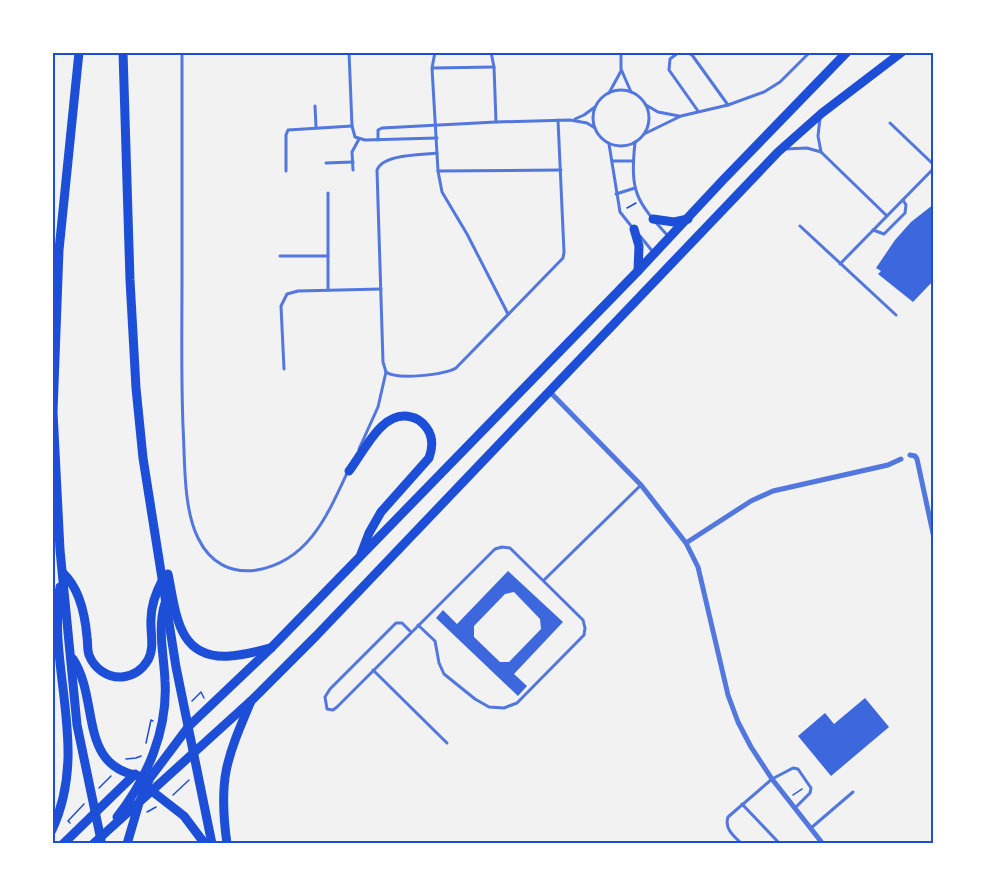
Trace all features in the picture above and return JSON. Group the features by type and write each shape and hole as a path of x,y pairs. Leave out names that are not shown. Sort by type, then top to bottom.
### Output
{"main road":[{"path":"77,52 77,72 59,250 53,360 53,423 63,573 77,725 98,841"},
{"path":"123,52 135,376 143,458 176,667 212,843"},
{"path":"152,759 271,648 655,254 848,52"},
{"path":"63,843 125,784 166,778 253,699 373,578 778,152 822,113 902,52"},
{"path":"653,219 674,222 688,219"},
{"path":"634,229 639,246 637,272"},
{"path":"349,471 377,432 391,418 402,416 414,418 424,424 430,434 432,446 429,458 381,512 359,558"},
{"path":"155,535 166,563 181,630 189,643 201,652 215,656 231,656 271,648"},
{"path":"63,573 71,582 79,598 90,657 97,668 116,677 136,672 147,663 150,657 152,609 156,592 163,579"},
{"path":"52,830 65,795 69,765 58,618 63,573"},
{"path":"127,843 161,722 165,682 161,619 166,599"},
{"path":"70,654 85,686 98,746 107,760 117,769 144,782 184,816 205,843"},
{"path":"227,843 222,805 224,774 233,744 253,699"},
{"path":"98,841 189,726"},
{"path":"98,841 139,802"}],"street":[{"path":"550,392 641,485 687,543 698,567 733,708 751,747 772,779 823,843"},
{"path":"910,455 917,459 933,538"},
{"path":"687,543 751,501 773,491 888,465 901,459"}],"lane":[{"path":"182,52 182,380 187,478 190,510 195,531 204,549 228,568 244,572 273,567 308,543 330,512 378,407 386,372 383,362 378,166 390,159 437,153"},
{"path":"349,52 352,126 355,136 359,139 378,140 437,138"},
{"path":"435,52 432,68 438,171 444,198 467,234 508,314"},
{"path":"492,52 496,122"},
{"path":"621,52 621,69 631,92 645,105 665,114 681,116"},
{"path":"679,52 670,59 669,70 698,112"},
{"path":"687,52 692,55 728,105"},
{"path":"596,106 593,120 599,136 609,144 619,146 635,142 644,134 681,116 728,105 772,87 788,76 808,53"},
{"path":"432,68 494,67"},
{"path":"609,93 621,69"},
{"path":"570,120 584,115 609,93 631,92"},
{"path":"315,105 316,128"},
{"path":"644,134 648,117 645,105"},
{"path":"821,152 818,136 822,113"},
{"path":"386,372 396,376 450,372 464,362 563,258 558,120"},
{"path":"378,140 378,130 382,128 436,124 570,120 587,123 595,128"},
{"path":"840,264 933,167 890,123"},
{"path":"286,171 286,132 293,129 352,126"},
{"path":"353,170 354,147 359,139"},
{"path":"635,142 633,161 635,188 639,201 670,238"},
{"path":"609,144 620,212 655,254"},
{"path":"778,152 799,148 821,152 887,216"},
{"path":"612,161 633,161"},
{"path":"326,163 352,162"},
{"path":"438,171 561,170"},
{"path":"616,194 635,188"},
{"path":"328,193 328,290"},
{"path":"873,230 884,234 905,213 906,205 903,200"},
{"path":"800,226 896,315"},
{"path":"280,256 328,256"},
{"path":"284,369 281,306 287,294 294,291 381,289"},
{"path":"544,580 641,485"},
{"path":"411,632 402,623 394,625 330,689 325,697 327,709 333,710 411,632 418,625 495,549 510,548 583,620 585,628 584,635 523,698 511,706 489,707 448,679 441,669 435,641 418,625"},
{"path":"373,670 447,743"},
{"path":"742,843 727,828 728,817 772,779 793,768 798,770 811,788 810,793 795,808"},
{"path":"811,828 853,792"},
{"path":"742,804 780,843"}],"path":[{"path":"620,212 639,201"},
{"path":"185,707 201,692 209,707"},
{"path":"74,833 68,820 127,758 136,758 142,754 151,720 161,722"},
{"path":"788,799 809,783"}],"building":[{"path":"934,204 934,280 913,302 878,274 881,271 876,268 895,240 911,222"},
{"path":"508,571 563,622 514,674 527,686 518,696 436,618 443,610 457,624","holes":["514,592 540,619 541,629 509,662 500,662 474,637 474,626 505,594"]},
{"path":"865,698 889,727 831,776 798,736 825,713 834,724"}]}
